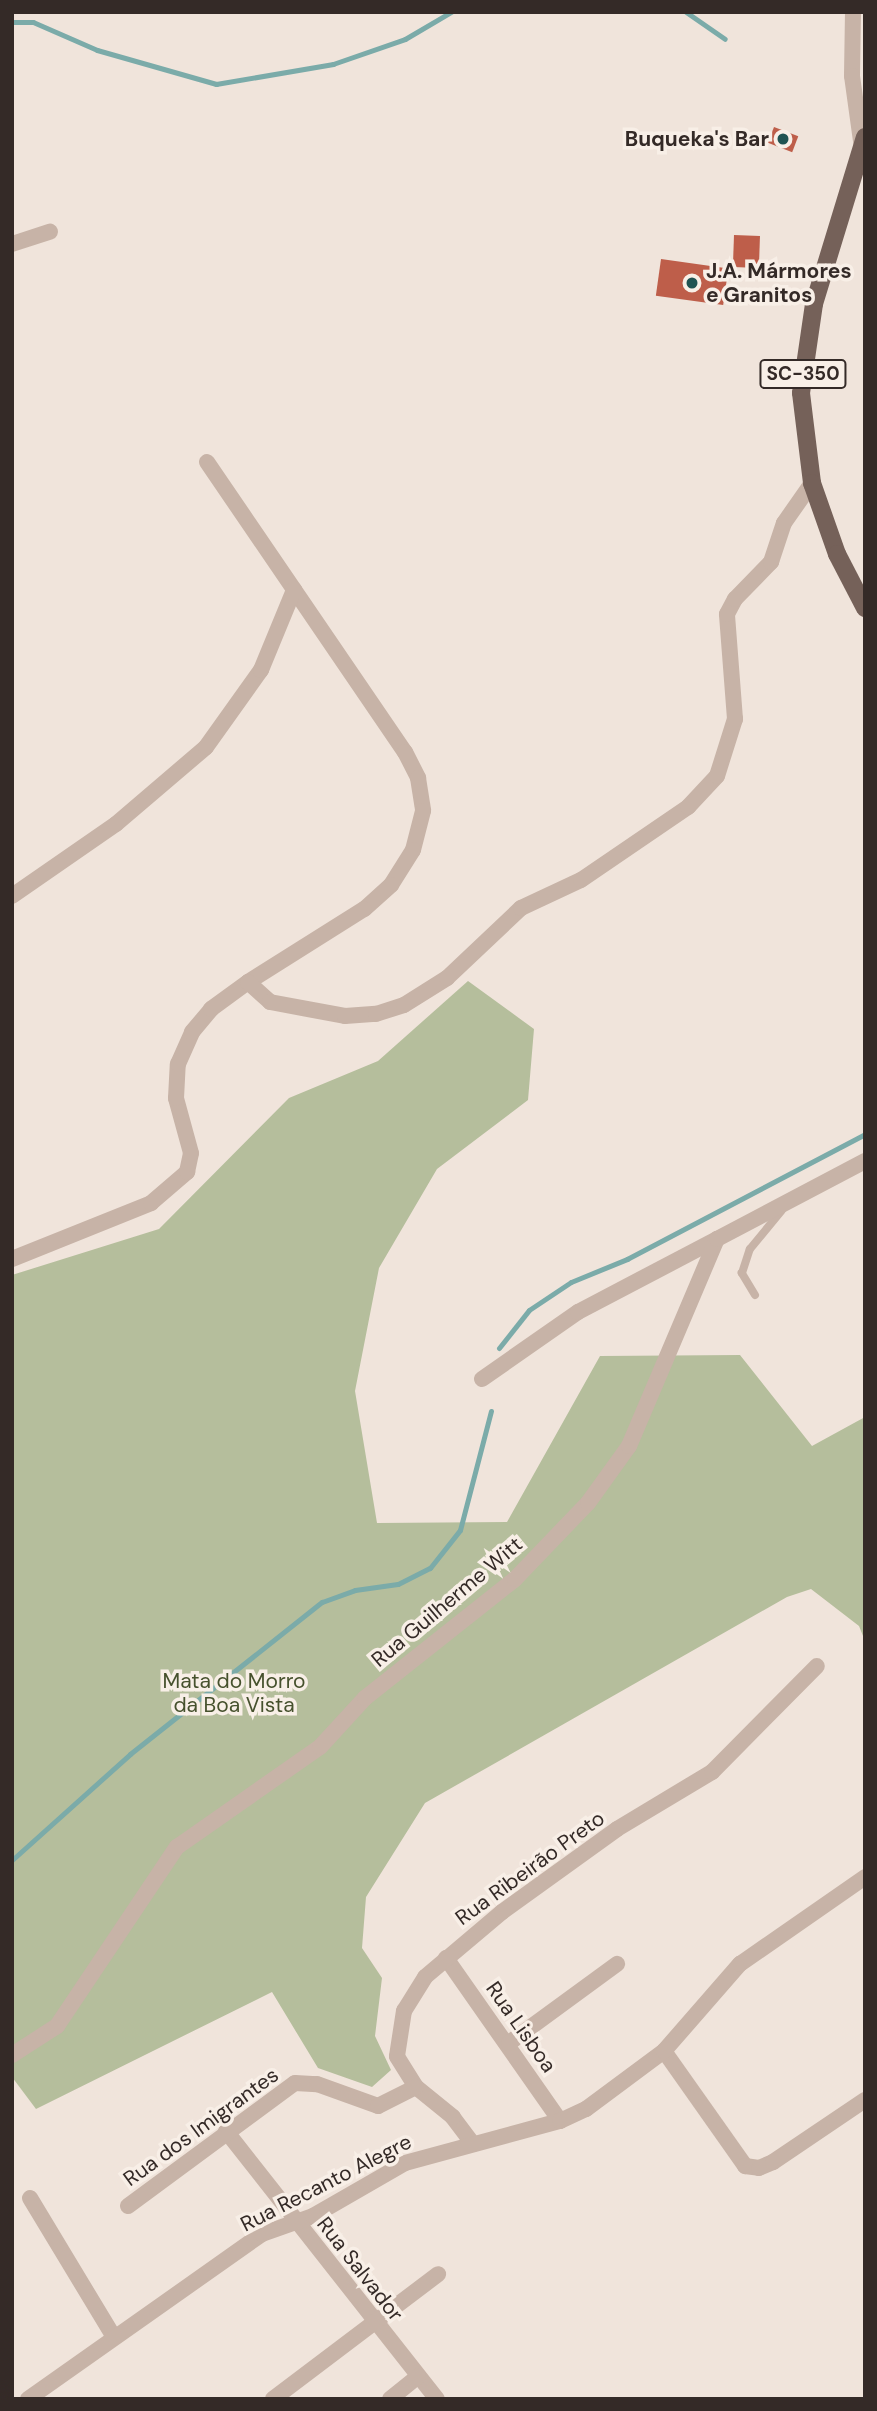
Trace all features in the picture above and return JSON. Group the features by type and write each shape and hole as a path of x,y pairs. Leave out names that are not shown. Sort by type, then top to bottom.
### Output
{"main road":[{"name":"SC-350","path":"863,143 814,304 804,351 803,429 812,483 836,554 865,608"}],"street":[{"path":"853,12 852,76 863,143"},
{"path":"12,243 50,232"},
{"path":"12,1259 151,1203 187,1172 191,1153 176,1098 178,1064 192,1032 211,1009 248,982 364,909 391,885 413,850 423,811 418,778 405,752 207,462"},
{"path":"248,982 270,1002 345,1016 376,1014 404,1005 447,978 521,908 581,880 688,807 717,776 735,719 727,614 735,599 771,562 784,523 812,483"},
{"path":"12,895 116,824 206,747 261,670 294,590"},
{"path":"482,1379 578,1312 865,1161"},
{"name":"Rua Guilherme Witt","path":"12,2055 57,2026 177,1847 320,1747 365,1698 514,1579 588,1503 629,1446 717,1239"},
{"name":"Rua Ribeirão Preto","path":"473,2144 453,2118 416,2087 402,2069 398,2029 425,1977 446,1958 617,1829 712,1772 817,1666"},
{"name":"Rua Recanto Alegre","path":"28,2399 262,2234 298,2222 405,2163 560,2121 586,2109 664,2051 740,1964 865,1877"},
{"name":"Rua Lisboa","path":"446,1958 509,2043 560,2121"},
{"path":"509,2043 617,1964"},
{"path":"664,2051 745,2166 759,2168 773,2162 865,2100"},
{"name":"Rua dos Imigrantes","path":"128,2206 226,2131 295,2083 317,2084 378,2106 416,2087"},
{"name":"Rua Salvador","path":"226,2131 372,2320 437,2399"},
{"path":"30,2198 114,2337"},
{"path":"273,2399 372,2320 438,2274"},
{"path":"390,2399 418,2376"}],"lane":[{"path":"755,1295 742,1273 750,1249 791,1200"}],"green space":[{"name":"Mata do Morro da Boa Vista","path":"468,981 534,1029 528,1100 437,1169 379,1268 355,1391 377,1523 507,1522 600,1356 740,1355 812,1446 865,1417 865,1641 859,1626 811,1589 787,1597 425,1803 366,1897 362,1948 382,1978 375,2036 391,2070 372,2087 318,2068 272,1992 36,2109 12,2077 12,1275 159,1229 289,1098 378,1061"}],"building":[{"name":"Buqueka's Bar","path":"774,127 798,136 792,152 768,143"},
{"path":"734,235 760,236 759,268 733,267"},
{"name":"J.A. Mármores e Granitos","path":"661,259 728,268 723,305 656,296"}],"waterway":[{"path":"12,22 33,22 97,50 216,84 333,64 405,39 451,12"},
{"path":"686,12 725,39"},
{"path":"499,1348 529,1310 571,1282 627,1259 865,1134"},
{"path":"12,1860 130,1754 322,1602 355,1590 398,1584 430,1568 460,1530 491,1411"}],"place":[{"name":"Buqueka's Bar","path":"783,139"},
{"name":"J.A. Mármores e Granitos","path":"692,283"}]}
